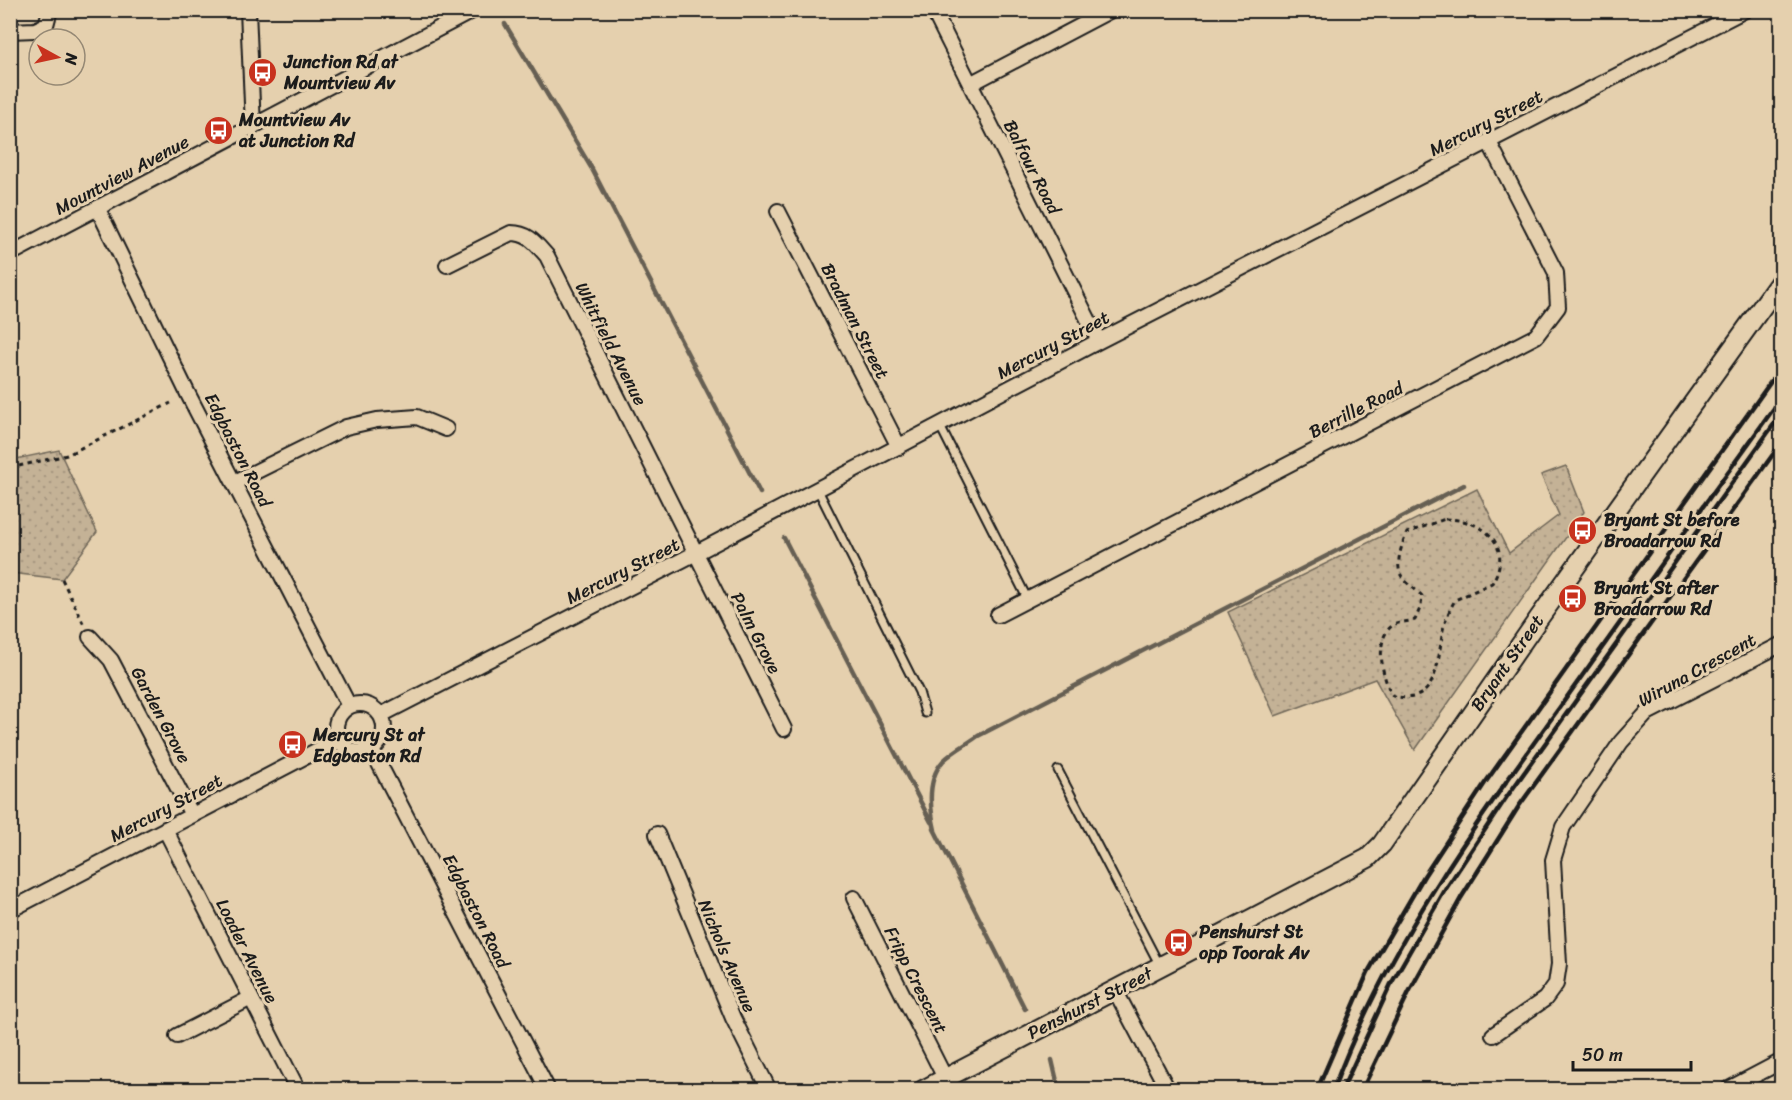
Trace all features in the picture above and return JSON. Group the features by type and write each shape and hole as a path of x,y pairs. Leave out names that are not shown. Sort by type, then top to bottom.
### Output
{"street":[{"path":"10,31 35,30 46,25 50,10"},
{"path":"248,10 253,127"},
{"name":"Mountview Avenue","path":"10,254 474,10"},
{"name":"Balfour Road","path":"933,10 1100,340"},
{"path":"970,84 1111,10"},
{"name":"Mercury Street","path":"381,715 818,490 1100,340 1744,10"},
{"name":"Berrille Road","path":"998,615 1536,336 1558,307 1556,273 1489,142"},
{"name":"Edgbaston Road","path":"98,209 188,394 349,706"},
{"name":"Bradman Street","path":"778,211 899,447"},
{"name":"Whitfield Avenue","path":"447,265 512,232 523,233 532,238 547,256 696,553"},
{"name":"Bryant Street","path":"1382,844 1532,628 1782,279"},
{"path":"235,482 346,427 377,420 417,417 446,429"},
{"name":"Palm Grove","path":"696,553 784,729"},
{"name":"Garden Grove","path":"90,637 111,660 192,815"},
{"name":"Wiruna Crescent","path":"1493,1035 1545,999 1556,984 1559,964 1554,860 1563,826 1621,742 1647,713 1782,644"},
{"path":"363,704 370,706 381,715 384,731 382,738 372,750 357,753 343,746 339,739 336,732 338,717 349,706 363,704"},
{"name":"Mercury Street","path":"10,910 339,739"},
{"name":"Edgbaston Road","path":"372,750 548,1089"},
{"name":"Loader Avenue","path":"165,830 297,1089"},
{"name":"Nichols Avenue","path":"657,834 733,1018 769,1089"},
{"name":"Penshurst Street","path":"923,1089 1368,858 1382,844"},
{"name":"Fripp Crescent","path":"854,898 945,1078"},
{"path":"1115,990 1168,1089"},
{"path":"177,1036 251,998"},
{"path":"1727,1089 1782,1061"}],"lane":[{"path":"940,426 1028,600"},
{"path":"818,490 919,692 925,713"},
{"path":"1058,770 1161,966"}],"path":[{"path":"10,468 67,455 171,403"},
{"path":"1446,519 1454,519 1490,533 1501,555 1500,564 1492,583 1455,600 1443,629 1438,670 1434,680 1421,693 1412,698 1393,696 1387,688 1383,677 1381,652 1382,640 1387,631 1394,624 1415,620 1421,606 1422,596 1401,576 1399,567 1402,542 1407,533 1446,519"},
{"path":"62,579 90,637"}],"shaded area":[{"path":"59,450 97,532 62,579 11,573 11,460"},
{"path":"1566,466 1584,512 1415,750 1375,679 1275,716 1228,612 1477,489 1509,553 1559,515 1541,475"}],"waterway":[{"path":"505,24 592,169 760,493"},
{"path":"935,830 931,794 934,776 947,757 978,736 1464,485"},
{"path":"784,538 931,822"},
{"path":"934,829 1025,1009"},
{"path":"1052,1060 1059,1090"}],"railway":[{"path":"1317,1090 1368,972 1424,876 1485,783 1782,366"},
{"path":"1333,1090 1378,987 1434,889 1529,749 1782,397"},
{"path":"1342,1090 1391,984 1445,890 1506,798 1782,413"},
{"path":"1362,1090 1409,992 1461,898 1519,806 1782,442"}],"place":[{"name":"Junction Rd at Mountview Av","path":"263,72"},
{"name":"Mountview Av at Junction Rd","path":"218,130"},
{"name":"Bryant St before Broadarrow Rd","path":"1583,530"},
{"name":"Bryant St after Broadarrow Rd","path":"1573,598"},
{"name":"Mercury St at Edgbaston Rd","path":"292,745"},
{"name":"Penshurst St opp Toorak Av","path":"1178,942"}]}
